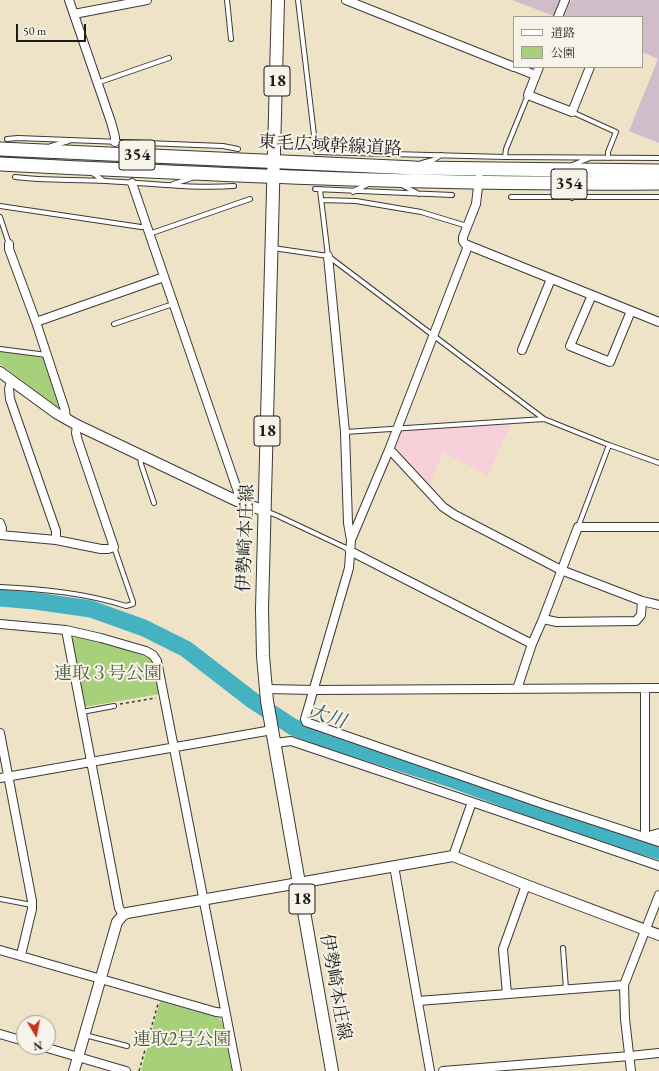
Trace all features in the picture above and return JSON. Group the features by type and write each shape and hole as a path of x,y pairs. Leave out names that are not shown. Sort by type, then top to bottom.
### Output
{"highway":[{"name":"東毛広域幹線道路","path":"4,144 44,151 123,149 275,161 362,159 415,168 659,171"},
{"name":"東毛広域幹線道路","path":"0,164 397,181 550,184 659,184"}],"main road":[{"name":"伊勢崎本庄線","path":"278,0 262,635 267,695 272,729 332,1071"}],"street":[{"path":"69,0 115,137 123,149"},
{"path":"74,14 147,0"},
{"path":"346,0 513,66"},
{"path":"558,16 565,0"},
{"path":"520,68 537,71 528,95 572,112 590,68"},
{"path":"480,169 476,204 463,241 468,246 659,322"},
{"path":"132,183 238,492 238,501"},
{"path":"9,244 65,410 66,419"},
{"path":"351,540 389,450 468,246"},
{"path":"328,256 345,432 348,523 351,540 349,568 314,690 304,719 306,722 546,805 659,842"},
{"path":"36,322 164,277"},
{"path":"522,350 546,288 551,279"},
{"path":"592,295 570,346 610,362 631,311"},
{"path":"0,372 42,404 77,425 238,501 265,511"},
{"path":"11,380 9,389 10,399 56,531 56,540"},
{"path":"0,524 2,528 0,535 56,540 101,549 114,547 78,441 76,433 77,425"},
{"path":"389,450 443,507 449,511 561,570 642,601 659,605"},
{"path":"517,689 532,644 578,527 659,527"},
{"path":"350,551 532,644"},
{"path":"543,619 557,622 636,621 640,615 642,601"},
{"path":"0,624 66,630 101,638 146,651 153,655 157,661 237,1071"},
{"path":"66,630 119,908 123,915"},
{"path":"645,688 645,838"},
{"path":"267,695 314,690 659,688"},
{"path":"4,778 272,729"},
{"path":"0,733 4,778 32,905 21,955"},
{"path":"275,743 291,741 659,866"},
{"path":"454,856 472,802"},
{"path":"645,838 659,833"},
{"path":"74,1071 117,922 127,913 454,856 659,935"},
{"path":"394,866 430,1071"},
{"path":"507,994 503,949 526,885"},
{"path":"631,1071 624,985 644,930 659,895"},
{"path":"0,950 216,1012 225,1013"},
{"path":"418,1001 624,985"},
{"path":"0,1034 16,1039"},
{"path":"56,1051 126,1071"},
{"path":"443,1071 659,1053"}],"lane":[{"path":"227,0 232,39"},
{"path":"298,0 316,152 362,159 442,155 659,158"},
{"path":"98,83 169,58"},
{"path":"505,157 506,149 528,95"},
{"path":"572,112 616,132 608,152 608,158"},
{"path":"4,144 18,138 70,140 123,149 223,146 238,149"},
{"path":"44,151 52,145 63,144 70,140"},
{"path":"415,168 424,162 433,160 442,155"},
{"path":"563,171 571,165 590,158"},
{"path":"85,168 104,181"},
{"path":"171,185 207,173"},
{"path":"15,176 29,179 224,187 234,186"},
{"path":"353,192 357,188 366,186 372,180"},
{"path":"397,181 404,187 419,194"},
{"path":"550,184 572,198"},
{"path":"315,189 353,192 452,195"},
{"path":"320,190 328,256"},
{"path":"511,197 659,197"},
{"path":"0,206 148,230 250,199"},
{"path":"321,200 356,202 421,212 467,226"},
{"path":"0,218 9,244"},
{"path":"272,248 328,256 544,419 610,446 659,463"},
{"path":"114,324 173,304"},
{"path":"0,349 47,356"},
{"path":"345,432 544,419"},
{"path":"578,527 610,446"},
{"path":"140,455 141,464 154,503"},
{"path":"265,511 298,525 350,551"},
{"path":"0,587 73,593 131,606 134,602 114,547"},
{"path":"82,712 114,706"},
{"path":"0,899 32,905"},
{"path":"564,948 566,989"},
{"path":"84,1035 127,1046"}],"path":[{"path":"114,706 164,696"},
{"path":"139,1071 161,996"}],"shaded area":[{"path":"512,0 560,0 554,16"},
{"path":"571,0 659,0 659,143 629,131 658,59 643,52 643,16 564,16"},
{"path":"511,424 488,475 443,452 429,485 396,450 395,445 400,431"}],"green space":[{"path":"0,351 44,358 59,408 0,364"},
{"name":"連取３号公園","path":"77,637 109,644 154,661 160,694 84,707 72,638"},
{"name":"連取2号公園","path":"160,1001 219,1018 222,1022 232,1071 141,1071"}],"waterway":[{"name":"大川","path":"0,598 35,601 91,609 144,628 186,649 252,700 293,727 331,741 454,780 601,834 659,851"}]}
